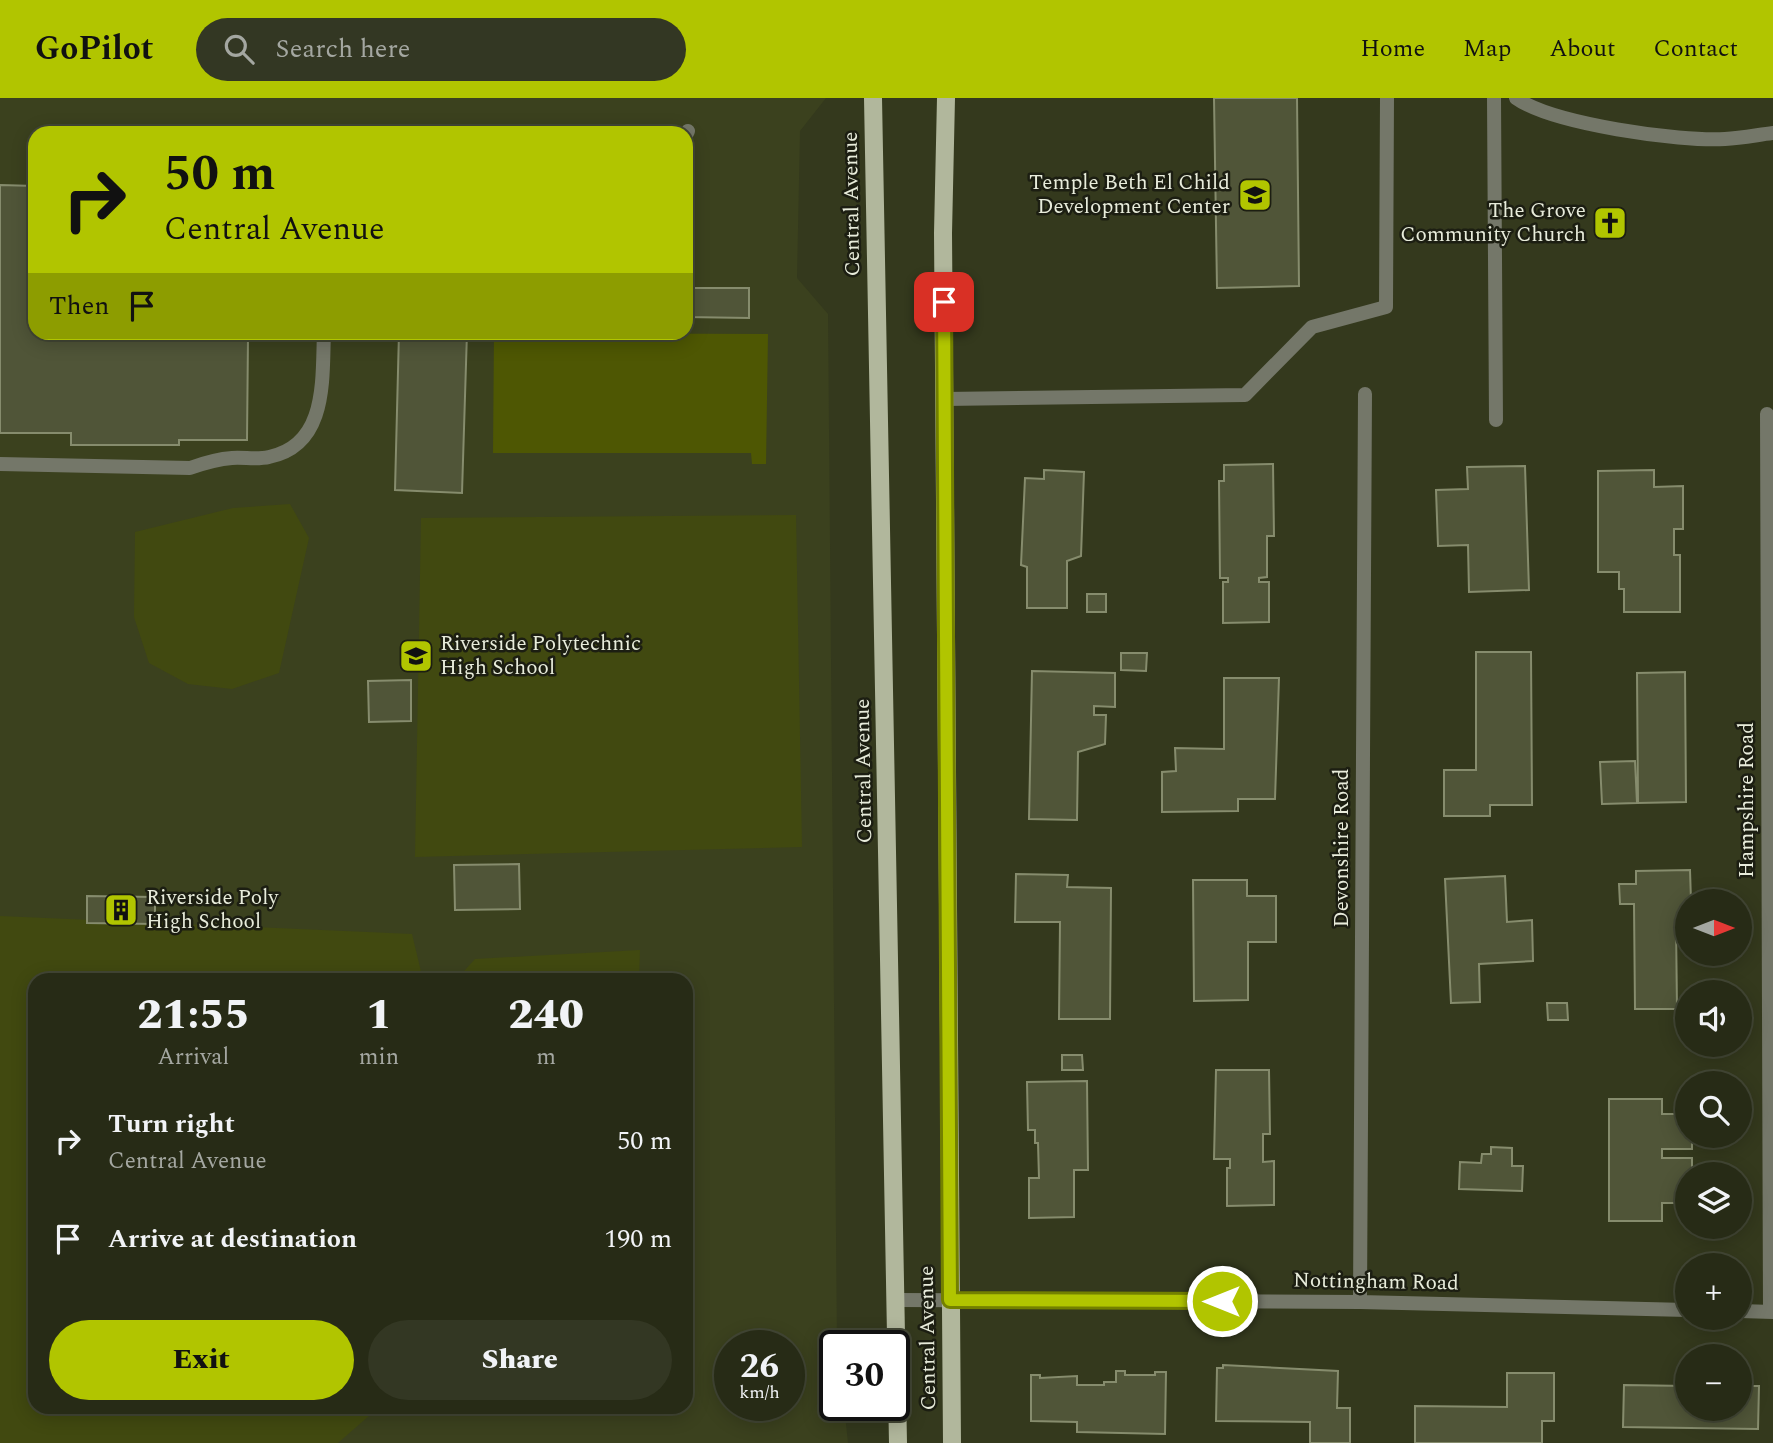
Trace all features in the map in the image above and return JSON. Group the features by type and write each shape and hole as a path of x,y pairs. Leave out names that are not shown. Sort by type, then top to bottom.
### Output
{"main road":[{"name":"Central Avenue","path":"873,98 898,1443"},
{"name":"Central Avenue","path":"946,98 944,399 952,1443"}],"street":[{"path":"944,399 1245,395 1312,327 1387,307 1387,98"},
{"path":"1494,98 1496,420"},
{"path":"1516,98 1528,107 1569,119 1658,134 1723,139 1773,133"},
{"path":"0,464 190,468 211,460 268,458 289,450 304,440 315,422 321,393 324,340"},
{"name":"Devonshire Road","path":"1360,1302 1365,394"},
{"name":"Hampshire Road","path":"1767,414 1771,1312"},
{"name":"Nottingham Road","path":"896,1300 1360,1302 1675,1310"},
{"path":"1752,1311 1771,1312"}],"shaded area":[{"name":"Riverside Polytechnic High School","path":"0,98 826,98 800,131 797,278 828,314 837,1330 819,1330 819,1421 846,1421 848,1443 0,1443"},
{"path":"693,334 768,334 766,464 752,464 751,453 493,453 494,340 693,340"},
{"path":"290,504 309,538 279,673 232,689 188,684 149,663 134,617 135,532 233,508"},
{"path":"796,515 802,847 415,857 421,518"},
{"path":"0,916 412,934 421,973 28,973 28,1414 371,1414 338,1443 0,1443"},
{"path":"640,950 639,973 462,973 475,959"}],"building":[{"path":"1214,98 1297,98 1299,286 1217,288"},
{"path":"0,185 28,186 28,340 248,340 247,440 179,440 179,445 71,445 71,433 0,433"},
{"path":"693,288 749,288 749,318 693,317"},
{"path":"399,340 467,340 462,493 395,490"},
{"path":"1273,464 1274,536 1267,536 1267,577 1259,578 1259,582 1269,582 1269,622 1223,623 1223,582 1228,582 1228,578 1220,578 1219,481 1224,481 1224,465"},
{"path":"1525,466 1529,590 1469,592 1468,545 1438,546 1436,490 1468,489 1467,467"},
{"path":"1044,470 1084,472 1081,556 1067,561 1067,608 1027,608 1027,567 1021,565 1025,478 1044,479"},
{"path":"1654,470 1654,487 1683,486 1683,529 1674,529 1674,555 1680,555 1680,612 1624,612 1624,589 1619,589 1619,572 1598,572 1598,471"},
{"path":"1087,594 1106,594 1106,612 1087,612"},
{"path":"1476,652 1531,652 1532,805 1490,805 1490,816 1444,816 1444,770 1476,770"},
{"path":"1121,653 1147,653 1146,671 1121,670"},
{"path":"1032,671 1115,673 1115,707 1094,706 1094,715 1106,715 1105,744 1078,752 1077,820 1029,819"},
{"path":"1685,672 1686,802 1638,803 1637,673"},
{"path":"1224,678 1279,678 1275,799 1238,799 1238,811 1162,812 1162,772 1176,771 1175,748 1224,749"},
{"path":"411,680 411,721 369,722 368,681"},
{"path":"1635,761 1637,803 1602,804 1600,762"},
{"path":"519,864 520,909 455,910 454,865"},
{"path":"1690,870 1691,889 1675,889 1675,1009 1635,1009 1634,904 1620,904 1619,884 1636,884 1636,871"},
{"path":"1016,874 1068,875 1067,887 1111,888 1110,1019 1059,1019 1060,922 1015,922"},
{"path":"1505,876 1507,922 1532,920 1533,961 1479,964 1480,1002 1451,1003 1445,879"},
{"path":"1193,880 1247,880 1247,896 1276,896 1276,942 1248,942 1248,1000 1194,1001"},
{"name":"Riverside Poly High School","path":"87,896 155,897 155,924 87,923"},
{"path":"1547,1003 1567,1003 1568,1020 1548,1020"},
{"path":"1062,1055 1082,1055 1083,1070 1062,1070"},
{"path":"1216,1070 1269,1070 1270,1134 1263,1134 1263,1162 1274,1161 1274,1205 1227,1206 1227,1168 1230,1168 1230,1159 1214,1159"},
{"path":"1087,1081 1088,1170 1074,1170 1074,1217 1029,1218 1029,1178 1039,1178 1038,1143 1035,1143 1035,1130 1028,1130 1027,1082"},
{"path":"1609,1099 1662,1099 1662,1114 1675,1114 1675,1148 1692,1148 1662,1149 1662,1158 1692,1158 1692,1162 1675,1162 1675,1203 1662,1203 1662,1221 1609,1221"},
{"path":"1491,1147 1512,1148 1512,1166 1523,1166 1522,1191 1459,1189 1460,1162 1481,1163 1482,1154 1491,1154"},
{"path":"1223,1365 1338,1371 1337,1408 1350,1408 1350,1443 1310,1443 1310,1422 1216,1421 1217,1368 1223,1368"},
{"path":"1116,1371 1125,1371 1125,1375 1155,1375 1155,1372 1166,1372 1165,1434 1077,1432 1077,1422 1031,1421 1031,1375 1040,1375 1040,1378 1077,1376 1077,1385 1104,1385 1104,1382 1116,1382"},
{"path":"1507,1373 1554,1373 1554,1421 1542,1421 1542,1443 1415,1443 1415,1406 1507,1407"},
{"path":"1624,1385 1675,1386 1675,1421 1752,1421 1752,1386 1759,1386 1758,1429 1623,1427"}],"place":[{"name":"Temple Beth El Child Development Center","path":"1255,195"},
{"name":"The Grove Community Church","path":"1610,223"},
{"name":"Riverside Polytechnic High School","path":"416,656"},
{"name":"Riverside Poly High School","path":"121,910"}],"route":[{"path":"944,302 950,1300 1222,1301"}]}
